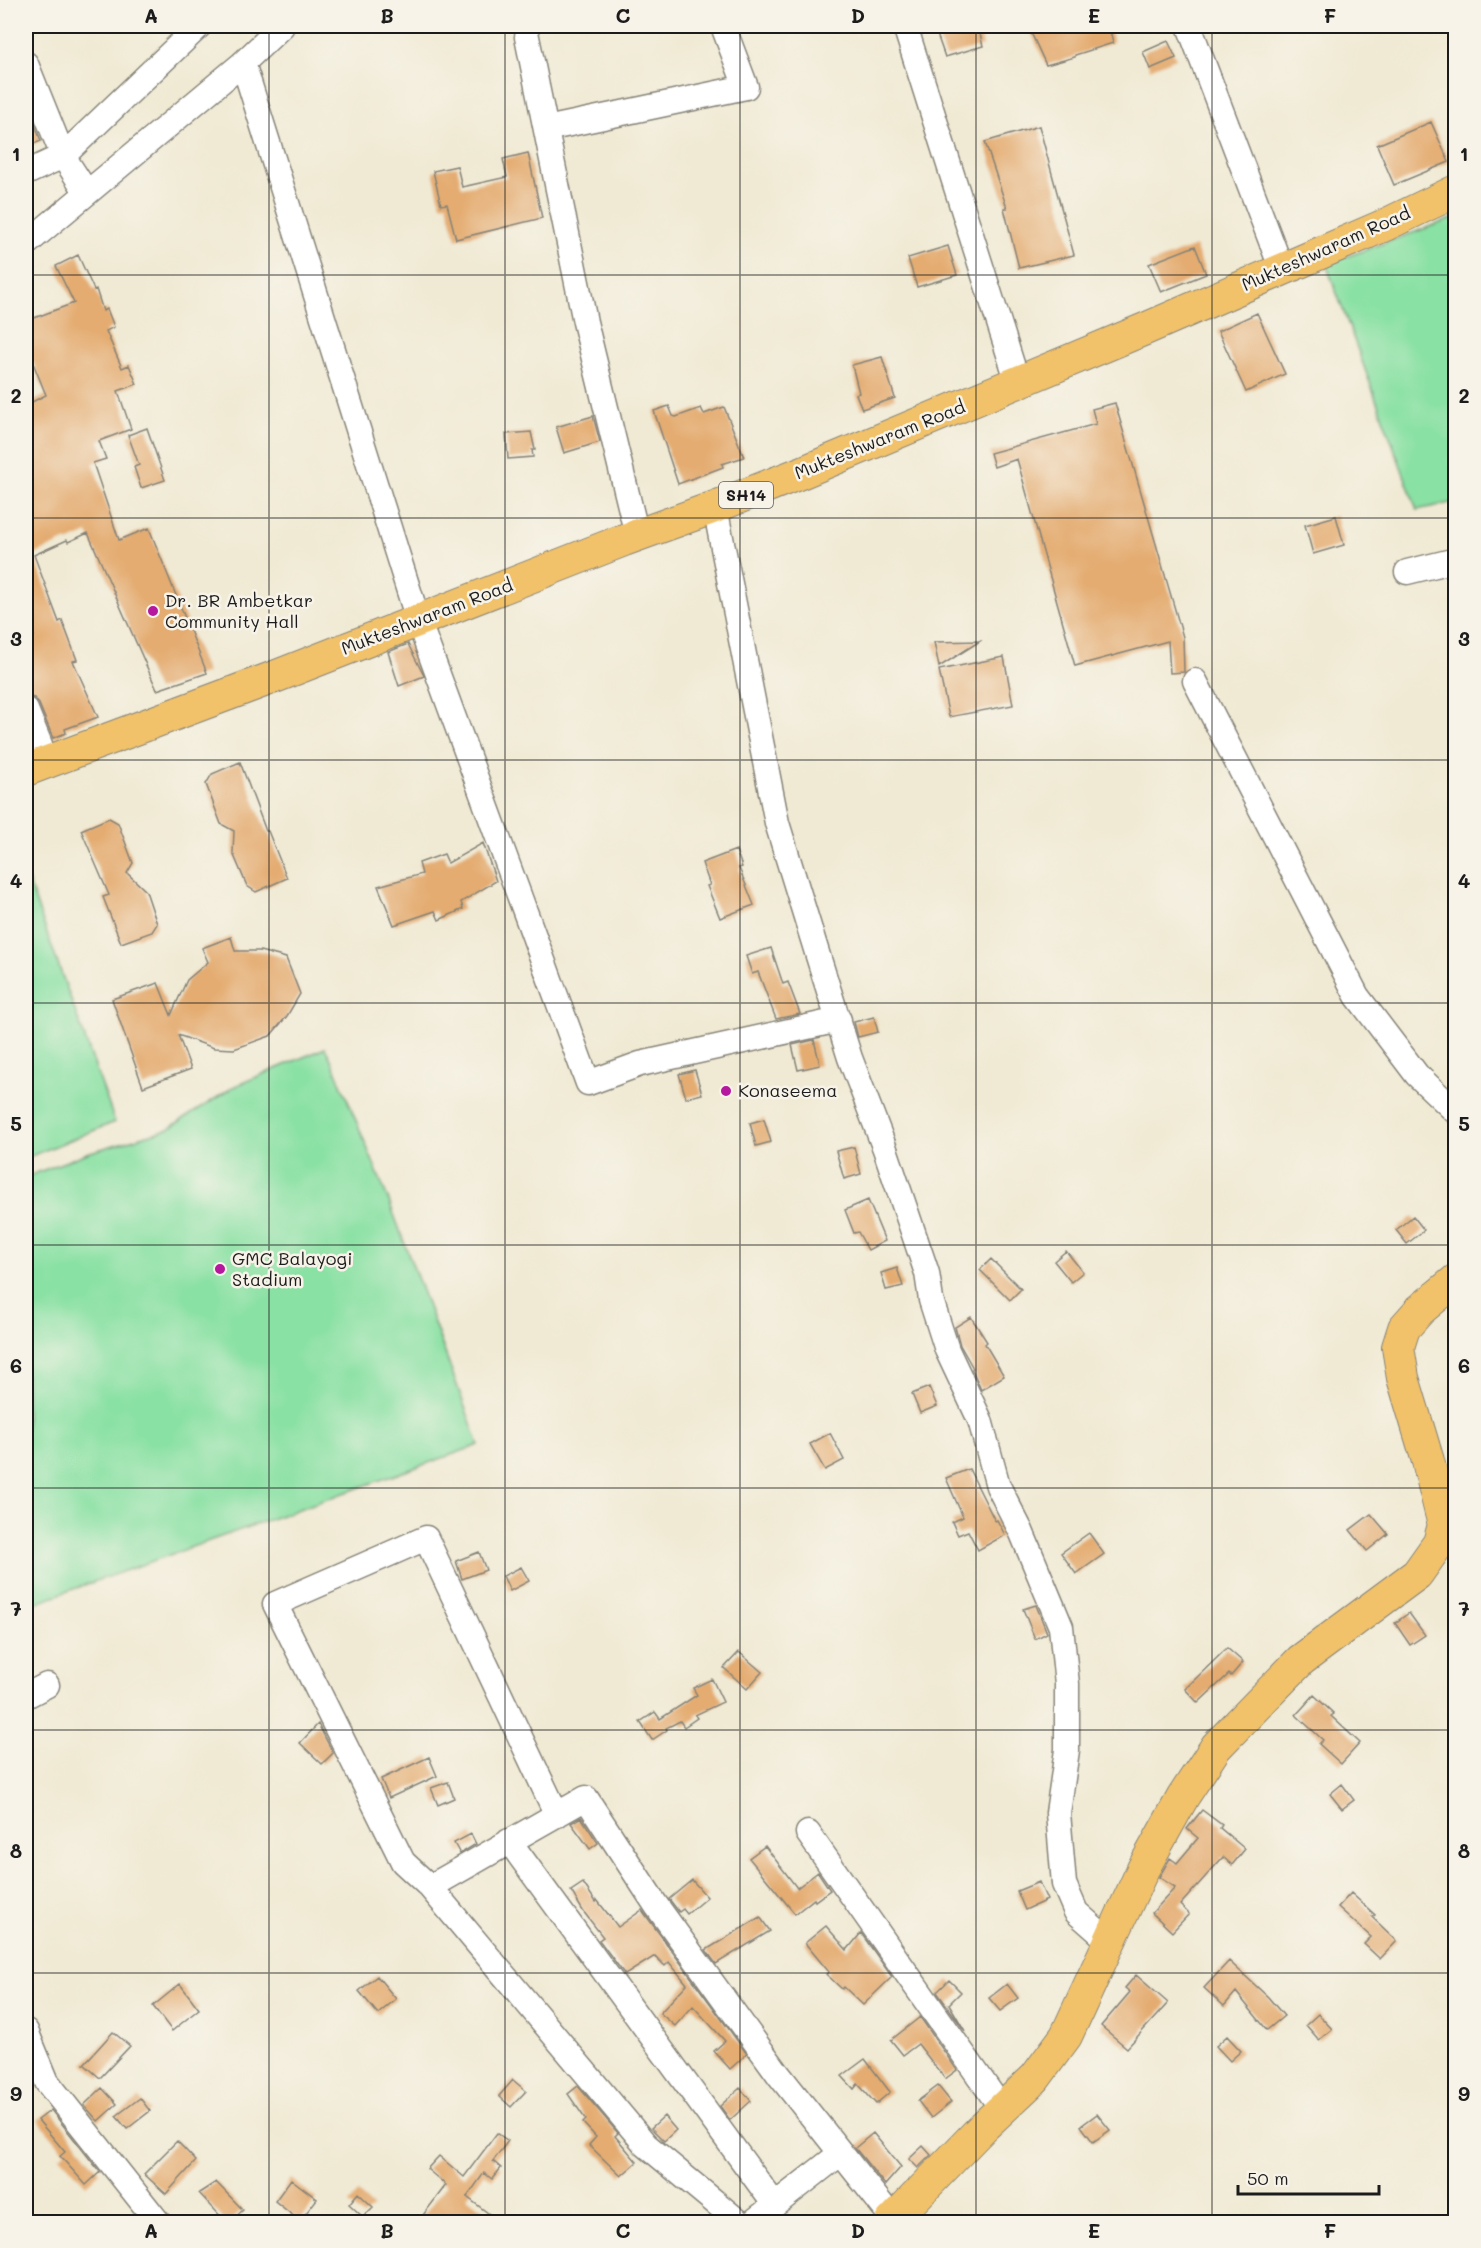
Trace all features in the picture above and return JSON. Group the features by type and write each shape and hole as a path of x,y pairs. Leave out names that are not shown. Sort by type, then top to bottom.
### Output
{"main road":[{"name":"Mukteshwaram Road","path":"36,766 715,507 1018,383 1385,225 1455,191"},
{"path":"893,2221 1035,2078 1066,2036 1143,1869 1183,1797 1216,1747 1301,1660 1417,1574 1439,1543 1444,1525 1404,1378 1398,1347 1404,1328 1420,1310 1455,1280"}],"street":[{"path":"26,173 63,156 199,26"},
{"path":"26,244 243,63 282,26"},
{"path":"546,129 746,87 723,26"},
{"path":"905,26 1018,383"},
{"path":"1189,26 1282,270"},
{"path":"527,36 585,322 637,535"},
{"path":"243,63 418,621 588,1083 640,1064 838,1020"},
{"path":"26,64 63,156 87,193"},
{"path":"715,507 777,823 838,1020 927,1273 931,1300 947,1350 980,1420 999,1486 1022,1531 1061,1627 1067,1684 1067,1750 1058,1813 1064,1884 1076,1912 1110,1942"},
{"path":"1407,572 1455,560"},
{"path":"1195,681 1357,996 1417,1075 1455,1112"},
{"path":"26,710 36,766"},
{"path":"556,1815 426,1538 275,1604 403,1862 430,1887 645,2145 739,2223"},
{"path":"26,1696 48,1685"},
{"path":"430,1887 586,1798 656,1905 765,2056 893,2221"},
{"path":"808,1833 1002,2109"},
{"path":"509,1841 775,2205"},
{"path":"26,2031 47,2082 158,2223"},
{"path":"753,2223 840,2153"}],"green space":[{"path":"1454,218 1456,223 1455,502 1417,510 1326,264"},
{"path":"26,875 115,1122 26,1158"},
{"name":"GMC Balayogi Stadium","path":"325,1048 389,1201 479,1445 26,1606 26,1177 87,1153 168,1129 235,1086"}],"building":[{"path":"934,26 978,26 983,46 945,57"},
{"path":"1028,26 1109,26 1113,43 1046,65"},
{"path":"1168,41 1176,58 1150,69 1143,52"},
{"path":"26,101 41,141 26,147"},
{"path":"1431,122 1449,162 1394,185 1377,145"},
{"path":"1039,126 1074,255 1019,268 1004,208 1007,208 985,142"},
{"path":"528,153 542,218 456,239 447,204 441,205 433,171 457,166 462,187 507,177 503,159"},
{"path":"948,246 957,275 917,287 908,258"},
{"path":"1195,246 1206,274 1161,292 1149,264"},
{"path":"78,255 94,290 96,289 103,311 107,309 114,327 106,331 122,368 129,365 137,384 118,391 131,429 99,441 106,459 93,463 119,540 149,528 207,673 157,690 88,533 68,542 67,540 34,555 59,622 62,620 77,660 73,661 98,717 65,729 66,733 53,738 39,704 34,698 26,696 26,639 34,636 26,611 26,405 46,395 31,358 26,361 26,321 74,303 56,266"},
{"path":"1257,313 1285,374 1246,392 1218,331"},
{"path":"882,357 895,398 862,409 856,394 859,393 852,365"},
{"path":"1115,403 1183,637 1184,672 1170,673 1168,641 1075,666 1017,459 994,467 990,453 1096,424 1092,409"},
{"path":"669,406 673,416 676,417 701,408 704,414 724,407 744,457 722,464 723,467 678,484 654,411"},
{"path":"593,416 600,442 564,453 556,427"},
{"path":"147,428 165,480 141,488 134,467 139,465 128,435"},
{"path":"531,432 535,450 532,450 533,457 508,459 506,434"},
{"path":"1336,516 1344,545 1313,554 1305,525"},
{"path":"980,641 939,667 934,642"},
{"path":"408,644 424,676 399,686 388,652"},
{"path":"1004,657 1013,705 949,717 939,670"},
{"path":"240,762 266,831 268,831 287,878 256,892 247,886 233,853 234,831 221,824 206,784 212,774"},
{"path":"109,818 118,823 133,863 127,873 146,891 157,924 152,932 121,943 103,897 109,895 81,830"},
{"path":"483,843 496,881 461,902 463,909 439,920 435,911 394,925 378,886 422,874 419,863 444,854 448,863"},
{"path":"736,850 742,867 739,868 754,905 720,918 707,886 710,885 702,863"},
{"path":"231,937 235,951 260,951 286,958 300,994 287,1016 270,1036 234,1049 214,1048 178,1035 191,1069 143,1087 112,999 158,983 171,1015 187,980 208,962 202,948"},
{"path":"771,948 783,984 788,982 800,1014 776,1019 758,972 752,974 746,956"},
{"path":"874,1017 878,1032 858,1037 854,1022"},
{"path":"814,1040 820,1065 798,1070 792,1045"},
{"path":"695,1070 702,1094 686,1098 679,1074"},
{"path":"764,1119 771,1142 756,1146 750,1123"},
{"path":"854,1147 861,1174 844,1179 836,1151"},
{"path":"868,1200 885,1241 868,1250 858,1232 854,1233 845,1210"},
{"path":"1413,1216 1424,1230 1407,1244 1396,1230"},
{"path":"1066,1251 1083,1272 1071,1282 1054,1261"},
{"path":"991,1259 1021,1289 1010,1300 980,1270"},
{"path":"897,1268 903,1286 886,1290 881,1273"},
{"path":"971,1317 1004,1376 981,1390 973,1368 960,1345 955,1327"},
{"path":"929,1387 937,1406 920,1413 912,1394"},
{"path":"830,1433 844,1460 825,1470 810,1444"},
{"path":"969,1469 995,1521 997,1520 1005,1535 978,1550 968,1531 958,1535 952,1522 963,1517 946,1478"},
{"path":"1371,1514 1388,1534 1367,1551 1350,1530"},
{"path":"1089,1533 1104,1554 1076,1574 1061,1553"},
{"path":"479,1552 486,1570 462,1579 456,1561"},
{"path":"521,1567 529,1581 510,1591 503,1576"},
{"path":"1036,1605 1047,1633 1035,1639 1023,1609"},
{"path":"1409,1613 1425,1635 1410,1645 1395,1623"},
{"path":"1227,1648 1243,1662 1231,1676 1229,1674 1198,1703 1185,1689"},
{"path":"739,1652 762,1672 747,1689 724,1668"},
{"path":"712,1679 723,1702 695,1715 697,1718 684,1727 680,1721 666,1728 667,1730 652,1740 640,1722 655,1712 660,1719 697,1695 693,1688"},
{"path":"1314,1695 1334,1714 1331,1716 1360,1743 1341,1764 1319,1744 1323,1740 1296,1715"},
{"path":"318,1724 333,1753 322,1764 300,1743"},
{"path":"429,1757 437,1776 389,1798 381,1779"},
{"path":"448,1782 454,1798 438,1805 431,1788"},
{"path":"1342,1784 1354,1800 1342,1809 1330,1794"},
{"path":"1202,1810 1222,1825 1220,1828 1245,1849 1232,1865 1223,1857 1180,1905 1189,1914 1172,1932 1152,1913 1175,1888 1159,1877 1170,1858 1177,1863 1198,1838 1187,1829"},
{"path":"581,1817 598,1843 590,1849 571,1823"},
{"path":"471,1834 476,1844 460,1854 454,1843"},
{"path":"765,1846 797,1888 818,1872 830,1890 795,1914 749,1858"},
{"path":"692,1880 707,1897 687,1914 683,1909 679,1912 669,1899"},
{"path":"1039,1882 1047,1900 1025,1910 1017,1891"},
{"path":"583,1883 618,1927 642,1910 747,2054 730,2069 714,2051 725,2041 693,2006 675,2026 660,2013 687,1984 669,1962 665,1966 655,1956 625,1975 599,1940 603,1937 571,1891"},
{"path":"1351,1893 1375,1915 1372,1917 1397,1941 1380,1959 1364,1944 1371,1937 1338,1907"},
{"path":"760,1917 770,1931 716,1964 706,1950"},
{"path":"826,1926 847,1950 861,1933 892,1977 863,2005 826,1974 829,1972 805,1943"},
{"path":"1229,1961 1268,1997 1284,2016 1267,2030 1236,1992 1224,2006 1204,1988"},
{"path":"1136,1975 1168,2003 1127,2048 1101,2026 1130,1992 1125,1988"},
{"path":"377,1976 396,1999 378,2014 359,1991"},
{"path":"949,1980 961,1992 949,2004 965,2031 937,1992"},
{"path":"180,1984 199,2009 172,2031 153,2006"},
{"path":"1007,1984 1018,1998 1000,2011 989,1998"},
{"path":"1318,2014 1332,2029 1319,2040 1306,2025"},
{"path":"920,2017 957,2070 945,2079 918,2044 903,2055 891,2040"},
{"path":"113,2032 130,2046 100,2078 84,2064"},
{"path":"1227,2036 1241,2051 1230,2061 1216,2046"},
{"path":"865,2059 890,2092 876,2104 858,2084 854,2089 842,2076"},
{"path":"513,2080 526,2091 511,2107 499,2096"},
{"path":"578,2086 618,2133 615,2136 637,2162 621,2176 589,2145 596,2137 583,2123 586,2120 568,2094"},
{"path":"938,2086 951,2102 931,2118 918,2101"},
{"path":"102,2088 117,2104 98,2121 84,2105"},
{"path":"740,2088 751,2101 730,2120 720,2106"},
{"path":"140,2098 150,2111 127,2129 116,2116"},
{"path":"51,2110 100,2172 86,2185 60,2156 65,2152 38,2120"},
{"path":"1097,2114 1110,2130 1093,2142 1081,2126"},
{"path":"664,2116 676,2130 664,2141 651,2128"},
{"path":"497,2133 508,2141 493,2161 501,2168 492,2179 484,2173 467,2197 501,2223 417,2223 446,2185 427,2169 439,2156 464,2177"},
{"path":"873,2133 901,2167 885,2185 855,2148"},
{"path":"177,2141 196,2161 166,2194 144,2174"},
{"path":"923,2146 931,2155 918,2168 909,2159"},
{"path":"291,2179 317,2199 300,2221 275,2201"},
{"path":"216,2182 243,2210 229,2223 199,2193"},
{"path":"358,2193 373,2207 363,2217 349,2204"}],"place":[{"name":"Dr. BR Ambetkar Community Hall","path":"153,611"},
{"name":"Konaseema","path":"726,1091"},
{"name":"GMC Balayogi Stadium","path":"220,1269"}]}
